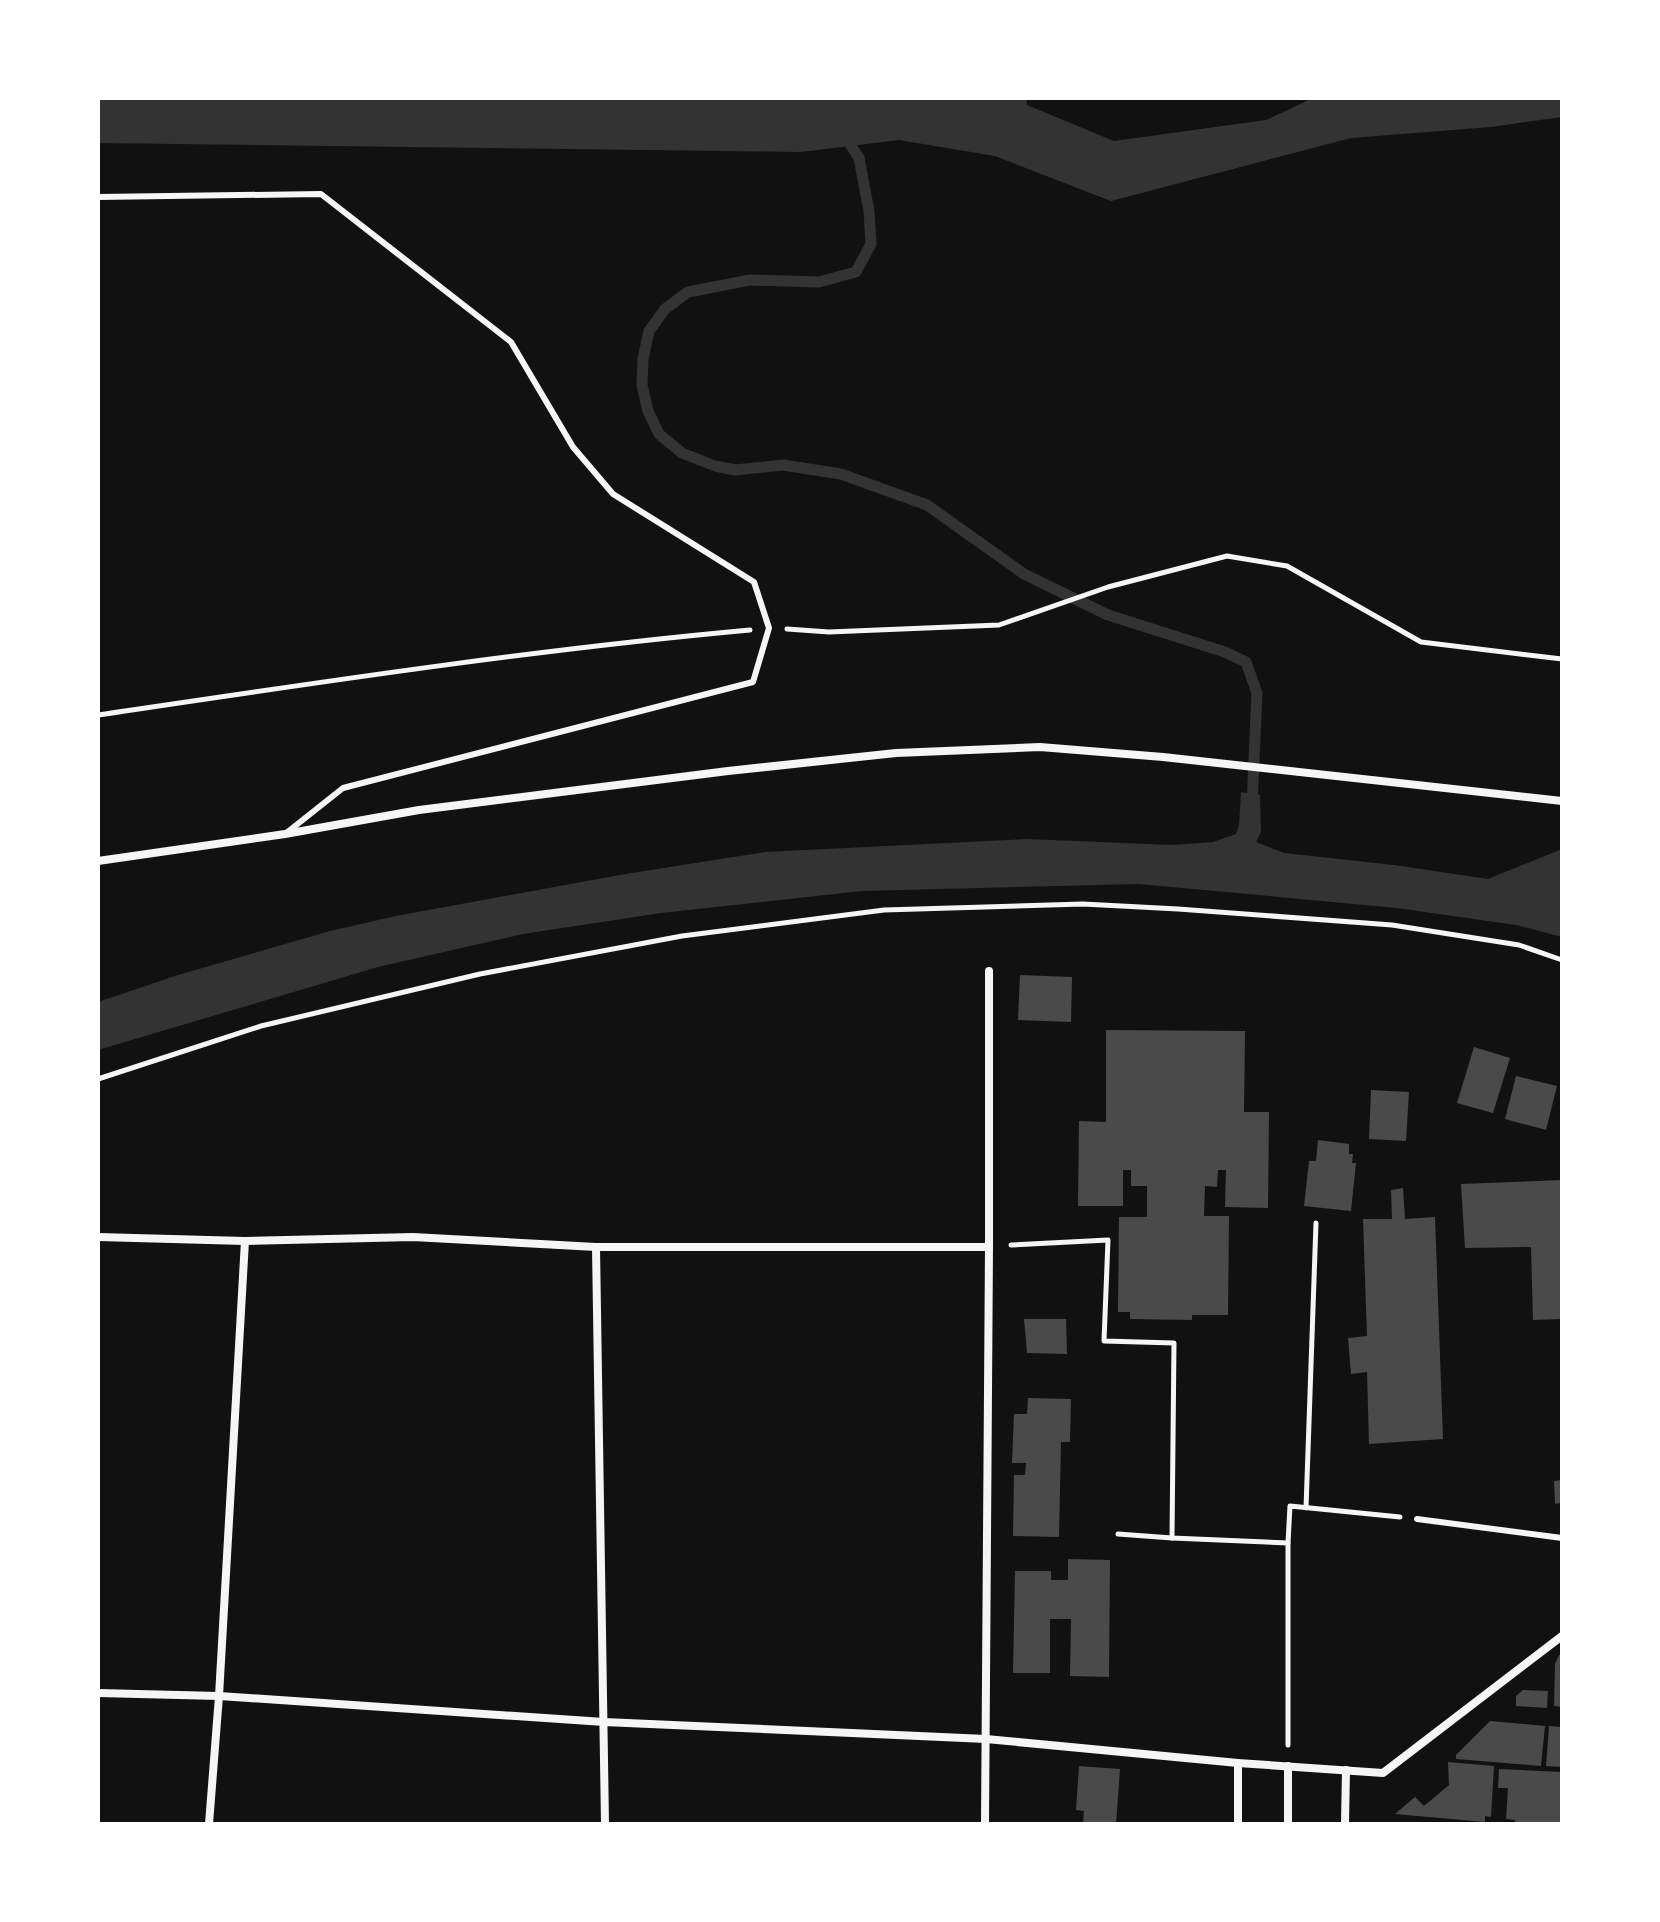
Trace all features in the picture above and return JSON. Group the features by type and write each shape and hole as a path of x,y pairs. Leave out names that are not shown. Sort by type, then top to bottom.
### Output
{"street":[{"path":"98,861 285,834 419,810 728,771 896,753 1040,747 1163,757 1562,801"},
{"path":"985,1824 989,971"},
{"path":"98,1237 245,1241 413,1237 596,1247 989,1247"},
{"path":"209,1824 245,1241"},
{"path":"596,1247 605,1824"},
{"path":"98,1693 219,1696 604,1722 986,1739 1238,1763 1383,1773 1562,1636"},
{"path":"1238,1763 1238,1824"},
{"path":"1288,1766 1288,1824"},
{"path":"1345,1824 1346,1770"}],"lane":[{"path":"98,197 321,194 511,342 573,447 613,494 754,582 769,628 753,682 343,788 285,834"},
{"path":"1417,1519 1562,1538"}],"path":[{"path":"98,715 340,679 675,637 769,628 829,632 999,625 1108,587 1227,556 1287,566 1421,642 1562,659"},
{"path":"98,1079 261,1026 480,974 682,936 884,910 1083,904 1209,911 1392,925 1519,945 1562,960"},
{"path":"1306,1508 1316,1223"},
{"path":"989,1247 1108,1240 1104,1341 1174,1343 1172,1538"},
{"path":"1288,1766 1290,1506 1417,1519"},
{"path":"1118,1534 1288,1543"}],"shaded area":[{"path":"98,98 1026,98 1027,105 1114,141 1266,120 1313,98 1562,98 1562,117 1491,127 1351,138 1111,201 995,156 899,140 801,152 98,143"},
{"path":"1241,792 1260,795 1261,832 1256,842 1284,853 1488,879 1562,849 1562,937 1516,925 1397,908 1139,884 862,891 661,913 523,934 378,967 98,1050 98,1002 178,975 330,931 396,916 765,852 1027,839 1172,845 1213,842 1236,834"}],"building":[{"path":"1020,975 1072,977 1071,1022 1018,1020"},
{"path":"1106,1030 1245,1031 1244,1112 1269,1112 1268,1208 1225,1207 1226,1170 1218,1170 1217,1187 1205,1186 1204,1216 1229,1216 1228,1315 1192,1315 1192,1320 1130,1319 1130,1312 1118,1312 1119,1217 1147,1217 1147,1186 1131,1186 1131,1170 1123,1170 1123,1206 1078,1206 1079,1121 1106,1122"},
{"path":"1474,1047 1510,1058 1493,1113 1457,1103"},
{"path":"1516,1076 1557,1086 1546,1130 1505,1119"},
{"path":"1371,1090 1409,1092 1406,1141 1369,1139"},
{"path":"1318,1140 1349,1144 1352,1163 1356,1163 1351,1211 1304,1206 1309,1161 1316,1161"},
{"path":"1562,1180 1562,1319 1533,1320 1531,1247 1465,1248 1461,1184"},
{"path":"1403,1188 1405,1219 1435,1217 1443,1439 1369,1444 1367,1372 1351,1374 1348,1338 1367,1336 1363,1219 1392,1219 1391,1190"},
{"path":"1024,1319 1066,1319 1067,1354 1027,1353"},
{"path":"1028,1398 1071,1399 1070,1442 1061,1442 1059,1537 1013,1536 1014,1475 1025,1475 1026,1463 1012,1463 1014,1414 1027,1414"},
{"path":"1562,1480 1562,1503 1555,1504 1554,1481"},
{"path":"1068,1559 1110,1560 1109,1677 1070,1676 1071,1619 1050,1619 1050,1673 1013,1673 1015,1571 1051,1571 1051,1580 1068,1580"},
{"path":"1562,1655 1562,1707 1554,1706 1555,1664"},
{"path":"1523,1690 1548,1691 1547,1708 1516,1706 1516,1696"},
{"path":"1490,1721 1545,1726 1541,1766 1456,1759 1456,1755"},
{"path":"1549,1726 1562,1727 1562,1767 1546,1766"},
{"path":"1448,1762 1494,1766 1491,1817 1485,1816 1485,1822 1395,1814 1415,1797 1424,1806 1449,1785"},
{"path":"1079,1766 1120,1769 1116,1824 1083,1824 1084,1811 1076,1810"},
{"path":"1499,1769 1562,1772 1562,1824 1515,1824 1515,1820 1506,1819 1508,1788 1498,1788"}],"waterway":[{"path":"844,135 859,158 869,211 871,244 856,272 819,282 750,280 688,292 665,309 649,331 643,359 642,385 648,411 659,434 682,453 715,466 735,470 783,465 841,474 927,505 1024,574 1108,615 1225,652 1246,662 1257,693 1252,806"}]}
